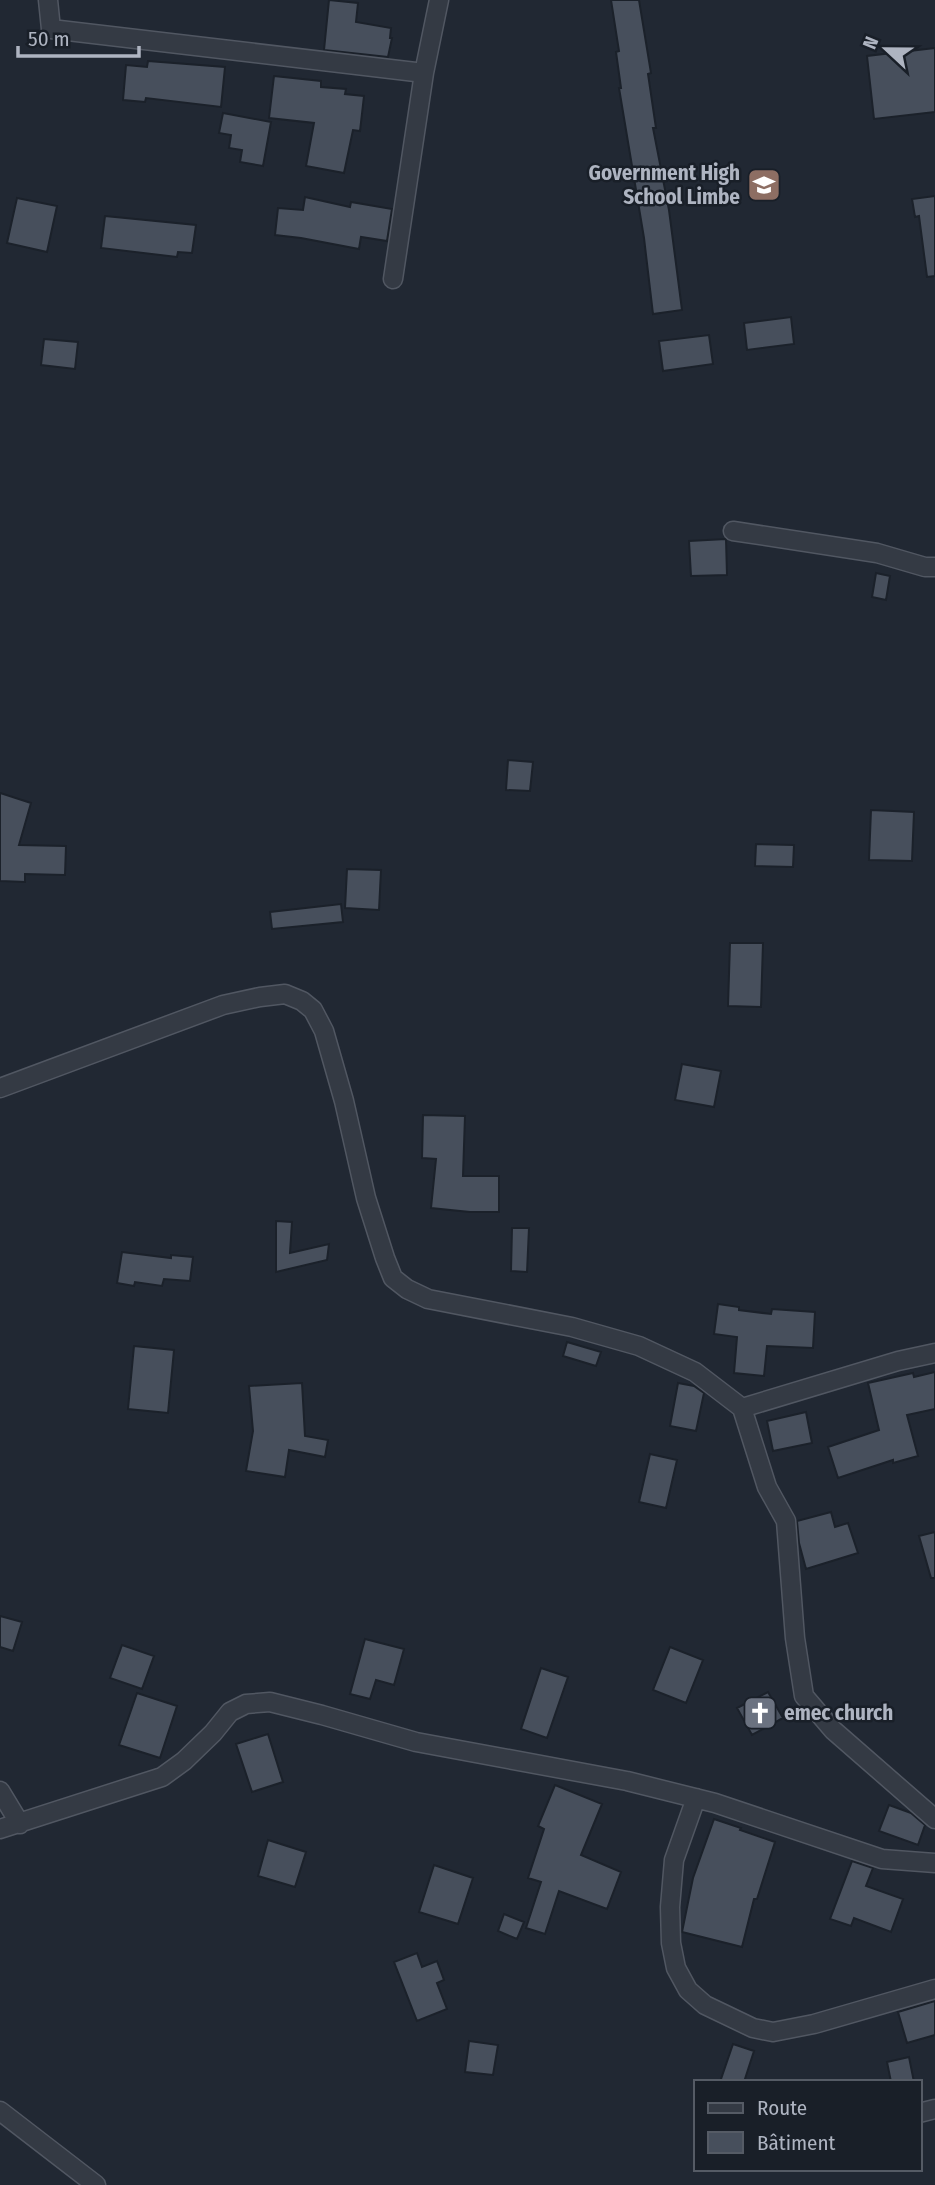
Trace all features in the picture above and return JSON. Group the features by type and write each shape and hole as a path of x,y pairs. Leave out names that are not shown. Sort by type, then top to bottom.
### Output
{"street":[{"path":"48,0 51,29 424,73"},
{"path":"393,279 424,73 439,0"},
{"path":"733,531 877,553 925,567 935,567"},
{"path":"0,1088 223,1005 285,995 302,1001 313,1010 324,1031 344,1101 366,1198 393,1278 407,1289 428,1299 572,1327 639,1346 695,1372 742,1409 767,1488 786,1521 795,1638 804,1696 833,1730 935,1819"},
{"path":"742,1409 898,1360 935,1353"},
{"path":"0,1829 162,1777 184,1761 230,1712 246,1704 270,1702 416,1742 615,1779 696,1798 882,1859 935,1863"},
{"path":"0,1791 20,1824"},
{"path":"696,1798 674,1860 671,1931 676,1968 688,1990 705,2005 753,2028 773,2032 814,2024 935,1989"},
{"path":"0,2111 96,2185"}],"building":[{"path":"329,0 358,3 356,22 391,28 388,57 324,50"},
{"path":"611,0 639,0 651,73 648,74 656,128 653,128 669,210 682,310 653,314 644,238 619,88 616,52 619,51"},
{"path":"935,48 935,112 874,119 867,56"},
{"path":"148,61 225,67 221,107 146,98 145,102 123,100 126,65 147,67"},
{"path":"274,76 321,81 321,87 346,89 345,94 364,96 360,131 353,130 344,173 306,166 314,123 269,118"},
{"path":"223,113 271,122 263,166 240,162 242,150 229,148 231,135 219,133"},
{"path":"935,196 935,276 927,277 919,216 915,217 912,199"},
{"path":"305,197 350,207 351,202 392,209 387,241 361,237 359,249 275,235 278,208 303,210"},
{"path":"17,198 57,206 47,252 7,243"},
{"path":"105,216 196,225 192,253 178,252 177,257 101,248"},
{"path":"791,317 794,344 747,350 744,323"},
{"path":"709,335 713,364 663,371 659,341"},
{"path":"44,339 78,342 75,369 41,365"},
{"path":"726,539 727,575 691,576 689,541"},
{"path":"876,573 890,576 886,600 872,597"},
{"path":"508,760 533,762 530,791 506,790"},
{"path":"0,793 31,803 19,845 66,846 65,875 25,874 25,882 0,881"},
{"path":"871,810 914,812 912,861 869,860"},
{"path":"756,844 794,845 793,867 755,866"},
{"path":"347,869 381,870 379,910 345,908"},
{"path":"341,904 343,922 272,929 270,912"},
{"path":"730,943 763,943 761,1007 728,1006"},
{"path":"682,1064 721,1071 714,1107 675,1100"},
{"path":"423,1115 465,1116 463,1176 499,1176 499,1212 431,1208 436,1159 422,1158"},
{"path":"276,1221 292,1222 290,1253 329,1244 327,1260 276,1272"},
{"path":"512,1228 529,1228 527,1272 511,1271"},
{"path":"122,1252 171,1258 171,1255 193,1257 190,1281 164,1279 162,1286 135,1282 134,1286 117,1283"},
{"path":"718,1304 771,1314 772,1309 815,1312 813,1348 767,1346 764,1376 734,1373 737,1337 714,1334"},
{"path":"567,1342 601,1352 596,1366 563,1356"},
{"path":"134,1346 174,1350 168,1413 128,1409"},
{"path":"935,1372 935,1409 907,1415 918,1456 893,1463 893,1460 838,1478 828,1447 879,1430 868,1383 913,1373 914,1377"},
{"path":"302,1383 305,1436 328,1440 325,1457 289,1450 285,1477 246,1471 253,1431 249,1386"},
{"path":"678,1383 694,1386 704,1393 696,1431 670,1426"},
{"path":"806,1412 812,1443 773,1451 767,1421"},
{"path":"650,1454 677,1460 666,1508 639,1502"},
{"path":"831,1512 835,1527 848,1523 858,1553 806,1569 797,1521"},
{"path":"935,1532 935,1578 931,1578 919,1536"},
{"path":"0,1616 22,1622 13,1651 0,1647"},
{"path":"365,1639 404,1649 394,1685 376,1680 370,1699 350,1694"},
{"path":"122,1645 154,1656 142,1689 110,1678"},
{"path":"670,1647 703,1660 686,1703 653,1690"},
{"path":"541,1668 568,1677 547,1738 521,1729"},
{"name":"emec church","path":"768,1692 783,1718 752,1735 737,1708"},
{"path":"137,1693 177,1706 160,1758 119,1745"},
{"path":"268,1734 283,1782 252,1792 236,1744"},
{"path":"555,1785 602,1804 581,1855 621,1872 607,1909 559,1891 545,1934 526,1928 541,1882 528,1878 544,1829 538,1826"},
{"path":"889,1805 911,1813 925,1825 918,1845 879,1831"},
{"path":"714,1819 775,1842 757,1899 754,1899 742,1947 682,1932 693,1878"},
{"path":"268,1840 306,1852 295,1887 258,1876"},
{"path":"852,1861 873,1868 866,1886 903,1899 891,1932 854,1918 851,1926 830,1919"},
{"path":"434,1865 473,1878 458,1924 419,1912"},
{"path":"504,1914 524,1922 517,1939 498,1931"},
{"path":"417,1953 422,1967 437,1961 444,1980 437,1983 447,2009 417,2021 394,1962"},
{"path":"935,2001 935,2035 907,2043 898,2012"},
{"path":"469,2041 498,2045 493,2075 465,2072"},
{"path":"733,2044 754,2051 745,2080 721,2080"},
{"path":"909,2057 914,2080 891,2080 887,2062"}],"place":[{"name":"Government High School Limbe","path":"764,185"},
{"name":"emec church","path":"760,1713"}]}
